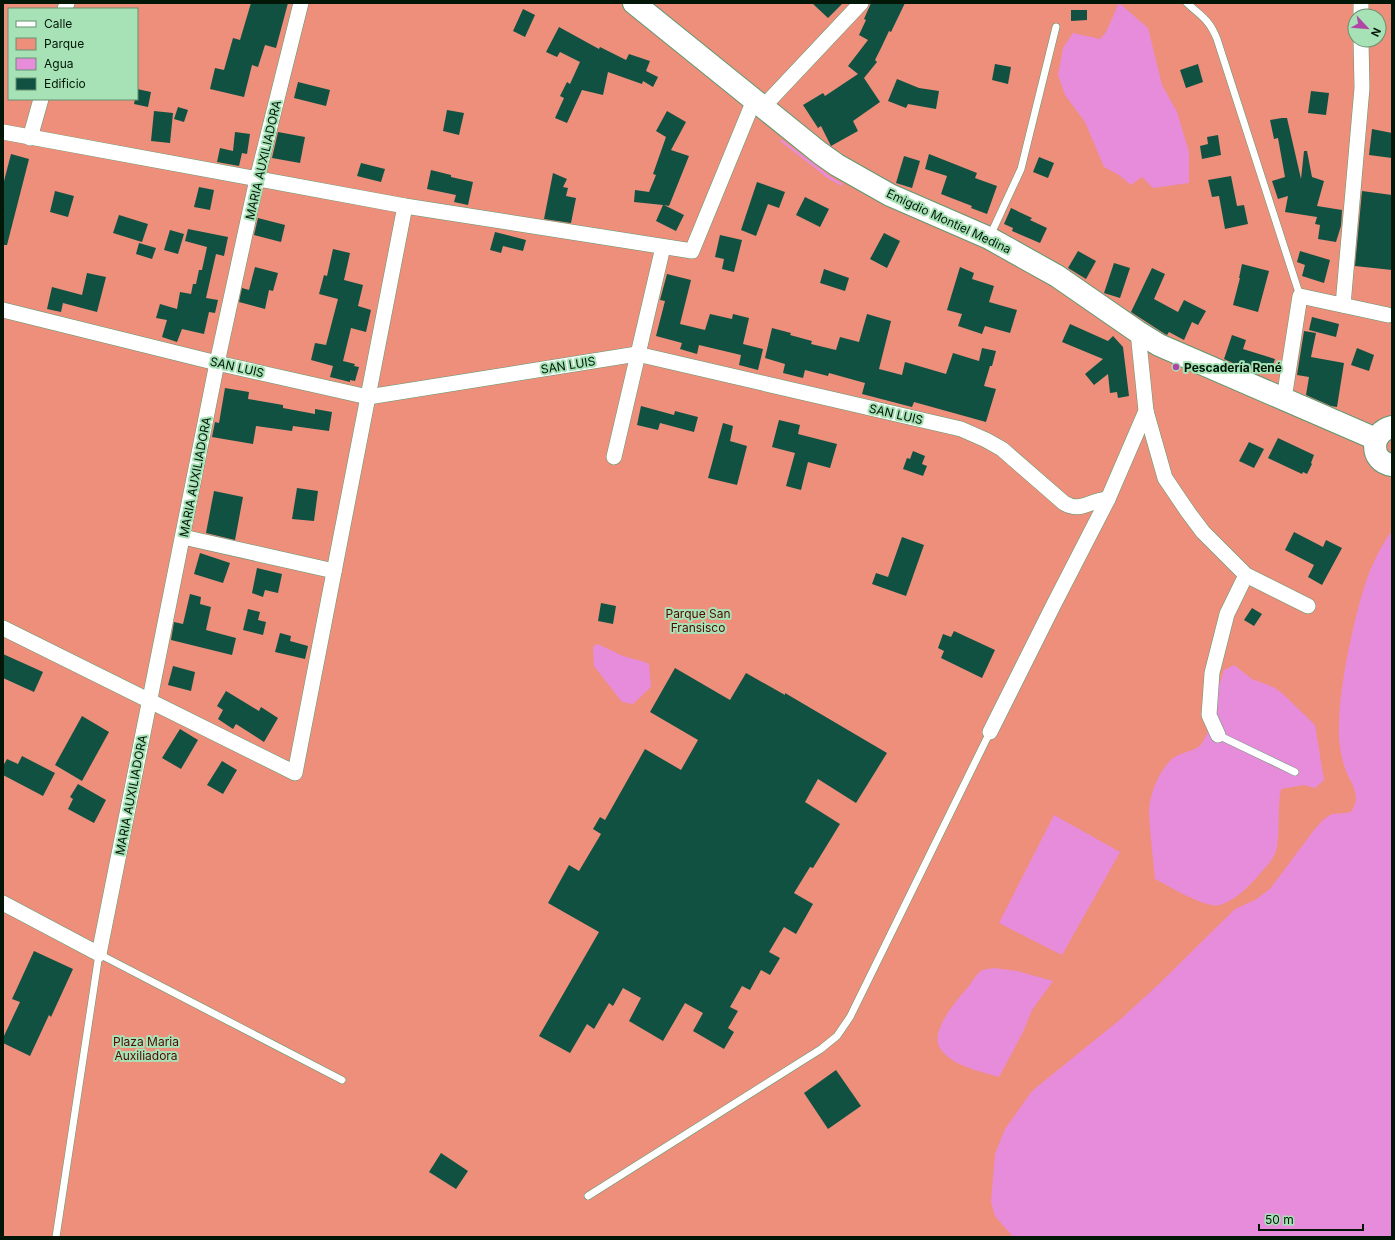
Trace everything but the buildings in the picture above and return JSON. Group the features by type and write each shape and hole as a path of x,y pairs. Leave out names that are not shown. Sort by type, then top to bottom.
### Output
{"main road":[{"name":"Emigdio Montiel Medina","path":"634,3 836,165 890,195 989,238 1058,276 1159,345 1284,399 1384,433 1376,451 1378,457 1383,462 1392,465"}],"street":[{"name":"MARIA AUXILIADORA","path":"99,954 218,363 257,179 301,3"},
{"path":"3,132 662,252 692,251 758,103 861,3"},
{"path":"1343,306 1362,88 1361,48"},
{"path":"30,138 41,100"},
{"path":"3,628 295,773 405,206"},
{"path":"614,457 662,252"},
{"path":"1284,399 1300,296 1388,315"},
{"name":"SAN LUIS","path":"3,310 218,363 368,397 637,354 961,430 986,440 1002,449 1064,503 1072,507 1080,507 1099,500 1108,499"},
{"path":"1138,332 1146,411 1165,478 1203,532 1246,575 1308,606"},
{"path":"990,732 1052,606 1108,499 1146,411"},
{"path":"183,537 334,571"},
{"path":"1218,735 1209,715 1212,674 1227,614 1246,575"},
{"path":"3,903 99,954"}],"lane":[{"path":"1187,3 1212,26 1300,296"},
{"path":"989,238 1021,169 1056,27"},
{"path":"588,1196 821,1050 837,1036 850,1017 990,732"},
{"path":"1218,735 1295,772"},
{"path":"56,1237 99,954 342,1080"}],"green space":[{"name":"Parque San Fransisco","path":"3,3 1392,3 1392,975 1318,1237 3,1237"}],"water":[{"path":"1119,3 1148,28 1162,85 1177,112 1189,152 1189,183 1153,188 1142,177 1131,185 1119,175 1104,167 1085,122 1065,95 1058,75 1063,48 1073,33 1100,39 1106,32"},
{"path":"781,139 831,177 843,184 842,186 829,179 780,141"},
{"path":"1392,531 1392,1237 1013,1237 995,1216 991,1202 995,1154 1005,1129 1032,1091 1122,1018 1235,909 1255,900 1270,889 1324,819 1332,814 1347,813 1352,811 1356,801 1356,796 1343,763 1339,738 1339,713 1342,688 1351,638 1366,582 1377,556"},
{"path":"596,644 623,656 649,664 651,687 633,704 622,702 594,666 593,648"},
{"path":"1234,665 1252,679 1273,687 1282,693 1315,725 1324,780 1315,788 1304,785 1281,789 1278,840 1274,856 1263,871 1240,894 1225,903 1214,905 1206,904 1155,879 1149,806 1159,777 1171,760 1174,757 1197,748 1205,738 1210,723 1213,702 1224,670"},
{"path":"1054,815 1120,852 1062,955 999,923"},
{"path":"994,968 1017,971 1053,981 1032,1010 1023,1032 999,1077 958,1064 945,1054 940,1048 938,1041 938,1033 941,1024 976,975 982,970"}],"place":[{"name":"Pescadería René","path":"1176,367"}],"park label":[{"name":"Plaza Maria Auxiliadora","path":"146,1048"}]}
